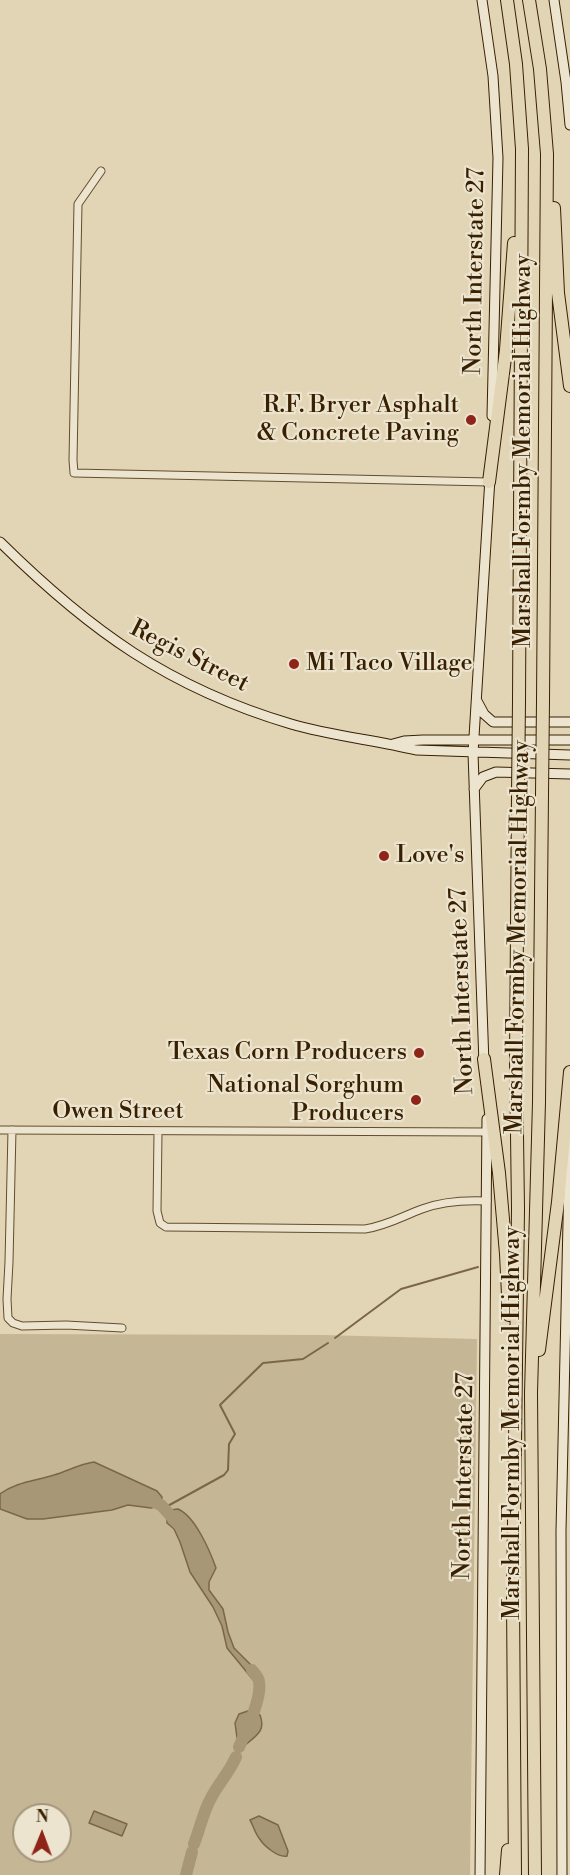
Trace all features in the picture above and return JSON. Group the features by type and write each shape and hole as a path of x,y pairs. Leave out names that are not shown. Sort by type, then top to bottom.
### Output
{"highway":[{"name":"Marshall Formby Memorial Highway","path":"507,0 516,64 522,149 516,1060 518,1209 516,1427 513,1490 515,1875"},
{"name":"Marshall Formby Memorial Highway","path":"529,0 540,69 547,154 542,794 531,1393 535,1875"},
{"path":"489,482 506,350 522,149"},
{"path":"547,154 554,215 558,293 570,386"},
{"path":"484,1059 499,1173 506,1254 509,1310 510,1465 513,1490"},
{"path":"531,1393 538,1362 558,1202 570,1072"},
{"path":"534,1737 543,1875"},
{"path":"506,1875 514,1813"}],"main road":[{"name":"North Interstate 27","path":"480,1875 488,1132 473,753 489,482 498,158 493,76 482,0"},
{"path":"554,0 570,125"},
{"name":"Regis Street","path":"0,542 49,590 89,623 141,658 186,683 242,707 292,724 427,752 570,754"},
{"path":"476,699 484,714 493,722 570,722"},
{"name":"Regis Street","path":"393,744 423,740 570,740"},
{"path":"474,789 483,777 492,773 570,774"},
{"path":"562,1875 566,1850 566,1487 570,1131"}],"street":[{"path":"101,171 78,204 74,473 489,482"},
{"name":"Owen Street","path":"0,1130 488,1132"},
{"path":"12,1130 7,1314 13,1323 22,1326 66,1325 122,1328"},
{"path":"158,1132 157,1211 160,1223 166,1227 365,1229 387,1224 422,1209 453,1201 487,1201"},
{"path":"0,1262 9,1262"}],"shaded area":[{"path":"0,1334 322,1335 477,1339 470,1875 0,1875"},
{"path":"94,1462 157,1491 162,1497 161,1505 151,1508 128,1505 112,1510 43,1519 27,1519 0,1509 0,1494 6,1490"},
{"path":"178,1509 196,1526 206,1544 216,1568 209,1582 209,1590 223,1609 234,1648 257,1671 263,1681 262,1685 254,1681 227,1648 222,1626 213,1607 190,1572 174,1529 167,1523 167,1513"},
{"path":"248,1711 260,1715 262,1726 258,1734 242,1748 238,1745 235,1723 239,1714"},
{"path":"94,1811 127,1824 122,1836 89,1823"},
{"path":"259,1816 278,1825 288,1851 287,1856 272,1851 258,1836 250,1820"}],"waterway":[{"path":"335,1338 401,1289 478,1267"},
{"path":"164,1508 224,1475 228,1470 229,1444 235,1434 220,1405 263,1363 303,1359 328,1343"},
{"path":"145,1498 161,1505 178,1524"},
{"path":"239,1747 258,1697 259,1680 252,1670"},
{"path":"194,1844 208,1803 236,1757"},
{"path":"186,1875 192,1852"}],"place":[{"name":"R.F. Bryer Asphalt & Concrete Paving","path":"471,420"},
{"name":"Mi Taco Village","path":"294,664"},
{"name":"Love's","path":"384,856"},
{"name":"Texas Corn Producers","path":"419,1053"},
{"name":"National Sorghum Producers","path":"416,1100"}]}
